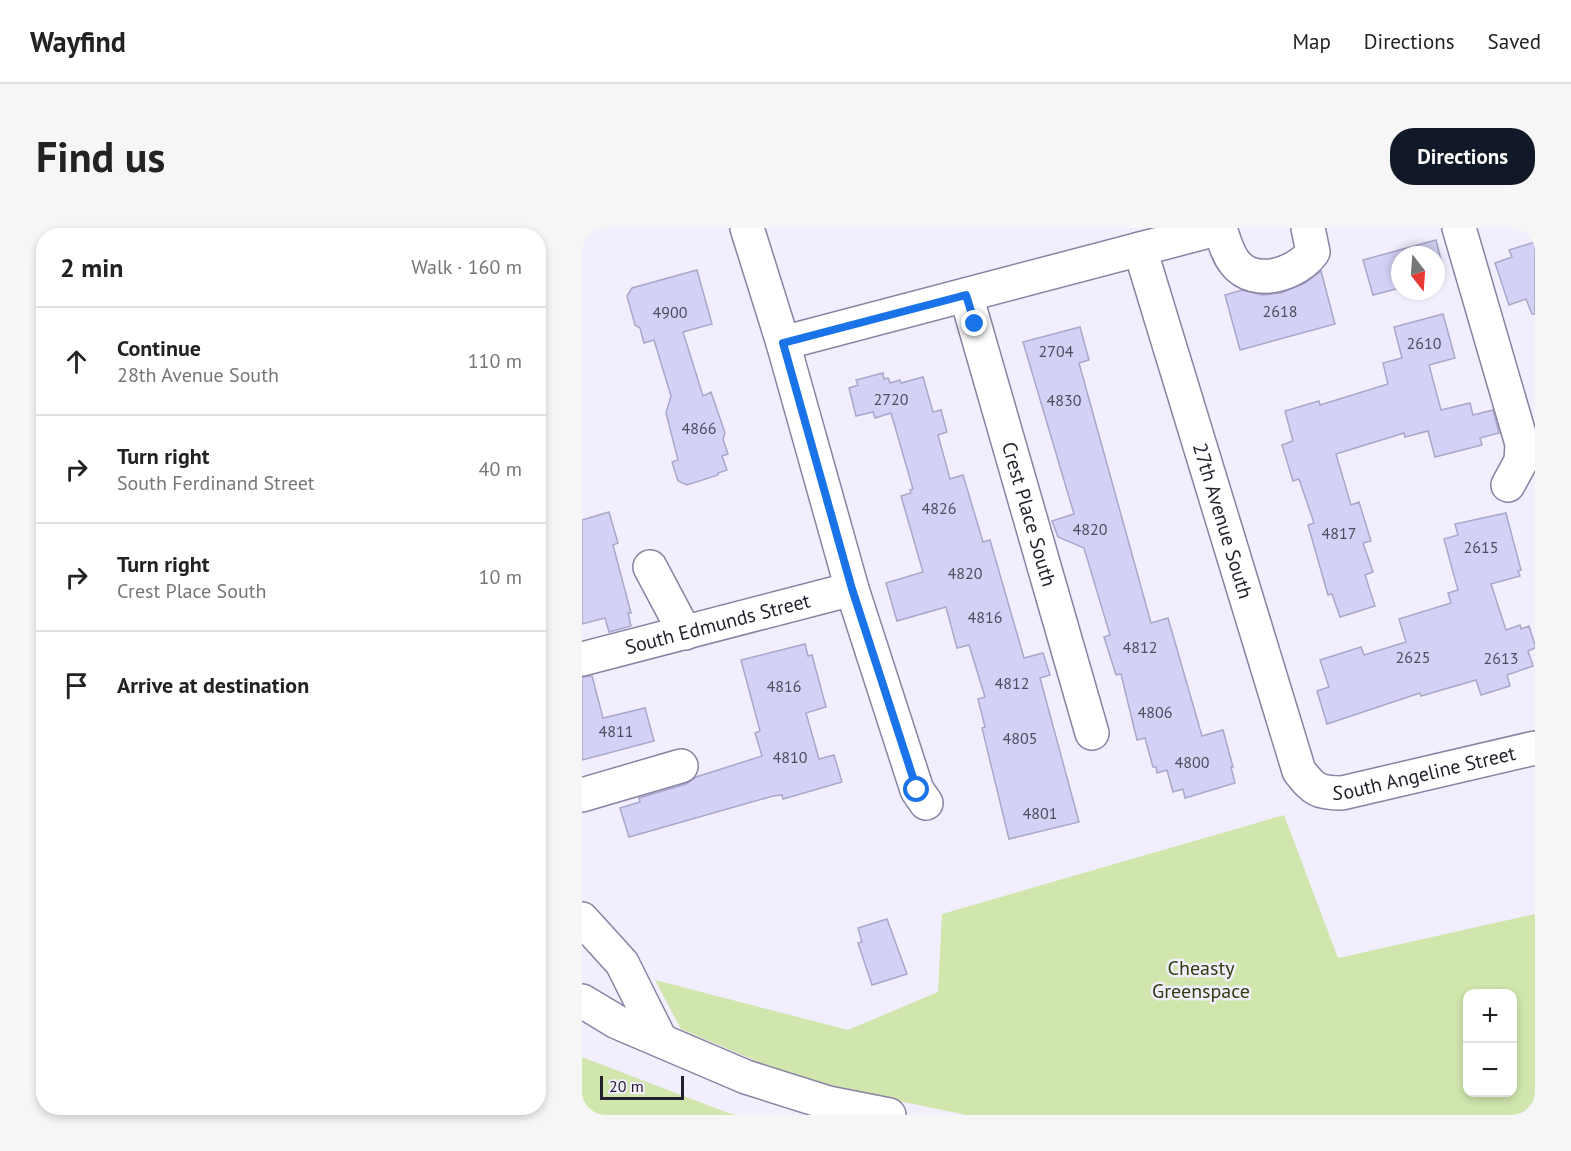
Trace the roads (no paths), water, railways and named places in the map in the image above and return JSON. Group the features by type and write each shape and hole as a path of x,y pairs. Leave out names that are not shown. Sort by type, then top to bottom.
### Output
{"street":[{"path":"747,228 783,343 852,589 917,790 926,803"},
{"path":"783,343 1220,228 1226,248 1235,264 1246,271 1272,276 1305,262 1313,252 1308,228"},
{"path":"1458,228 1522,444 1521,461 1508,485"},
{"name":"27th Avenue South","path":"1140,249 1299,771 1312,788"},
{"name":"Crest Place South","path":"966,295 1092,733"},
{"path":"650,567 685,633"},
{"name":"South Edmunds Street","path":"582,659 852,589"},
{"name":"South Angeline Street","path":"1312,788 1326,793 1342,793 1535,748"},
{"path":"582,795 681,766"},
{"path":"582,919 622,963 658,1037"},
{"path":"582,1001 617,1022 658,1037 746,1077 828,1103 889,1115"}],"park label":[{"name":"Cheasty Greenspace","path":"1201,980"}]}
